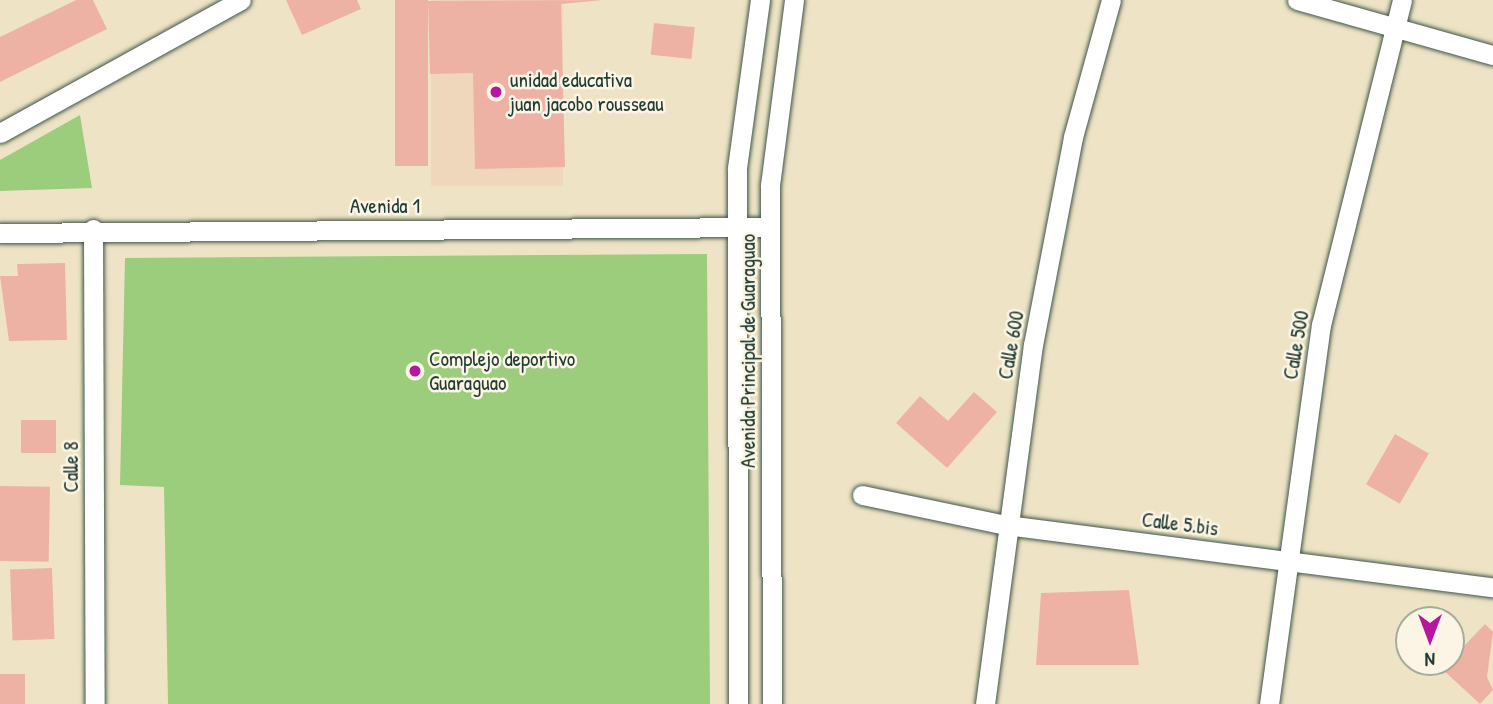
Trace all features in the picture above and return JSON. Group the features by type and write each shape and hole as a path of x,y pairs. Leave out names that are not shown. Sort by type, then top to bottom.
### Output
{"street":[{"path":"0,132 241,0"},
{"name":"Avenida Principal de Guaraguao","path":"738,704 737,228 747,70 760,0"},
{"name":"Avenida Principal de Guaraguao","path":"772,704 770,227 775,108 794,0"},
{"name":"Calle 600","path":"985,704 1006,525 1070,150 1111,0"},
{"path":"1297,0 1493,55"},
{"name":"Calle 500","path":"1269,704 1284,560 1321,325 1402,0"},
{"name":"Avenida 1","path":"0,233 93,229 770,227"},
{"name":"Calle 8","path":"93,229 95,704"},
{"name":"Calle 5.bis","path":"862,495 1006,525 1493,587"}],"shaded area":[{"name":"unidad educativa juan jacobo rousseau","path":"431,0 563,0 563,186 431,186"}],"green space":[{"path":"80,115 92,188 0,191 0,160"},
{"name":"Complejo deportivo Guaraguao","path":"707,254 710,704 168,704 164,487 120,485 125,258"}],"building":[{"path":"76,0 93,0 107,29 0,82 0,37"},
{"path":"286,0 357,0 361,9 302,35"},
{"path":"395,0 428,0 428,166 395,166"},
{"name":"unidad educativa juan jacobo rousseau","path":"603,0 561,4 565,167 475,169 473,73 430,74 428,1"},
{"path":"654,23 695,27 691,59 651,55"},
{"path":"65,263 67,340 9,341 0,276 18,276 17,264"},
{"path":"974,392 997,412 947,468 896,423 920,396 948,421"},
{"path":"21,420 56,420 56,453 21,453"},
{"path":"1395,434 1429,454 1400,504 1366,484"},
{"path":"0,486 50,487 49,562 0,561"},
{"path":"52,568 54,639 13,640 10,569"},
{"path":"1129,590 1139,665 1036,665 1041,593"},
{"path":"1485,624 1493,632 1487,677 1493,690 1480,704 1450,676 1465,676 1465,645"},
{"path":"0,674 25,674 25,704 0,704"}],"place":[{"name":"unidad educativa juan jacobo rousseau","path":"496,92"},
{"name":"Complejo deportivo Guaraguao","path":"415,371"}]}
